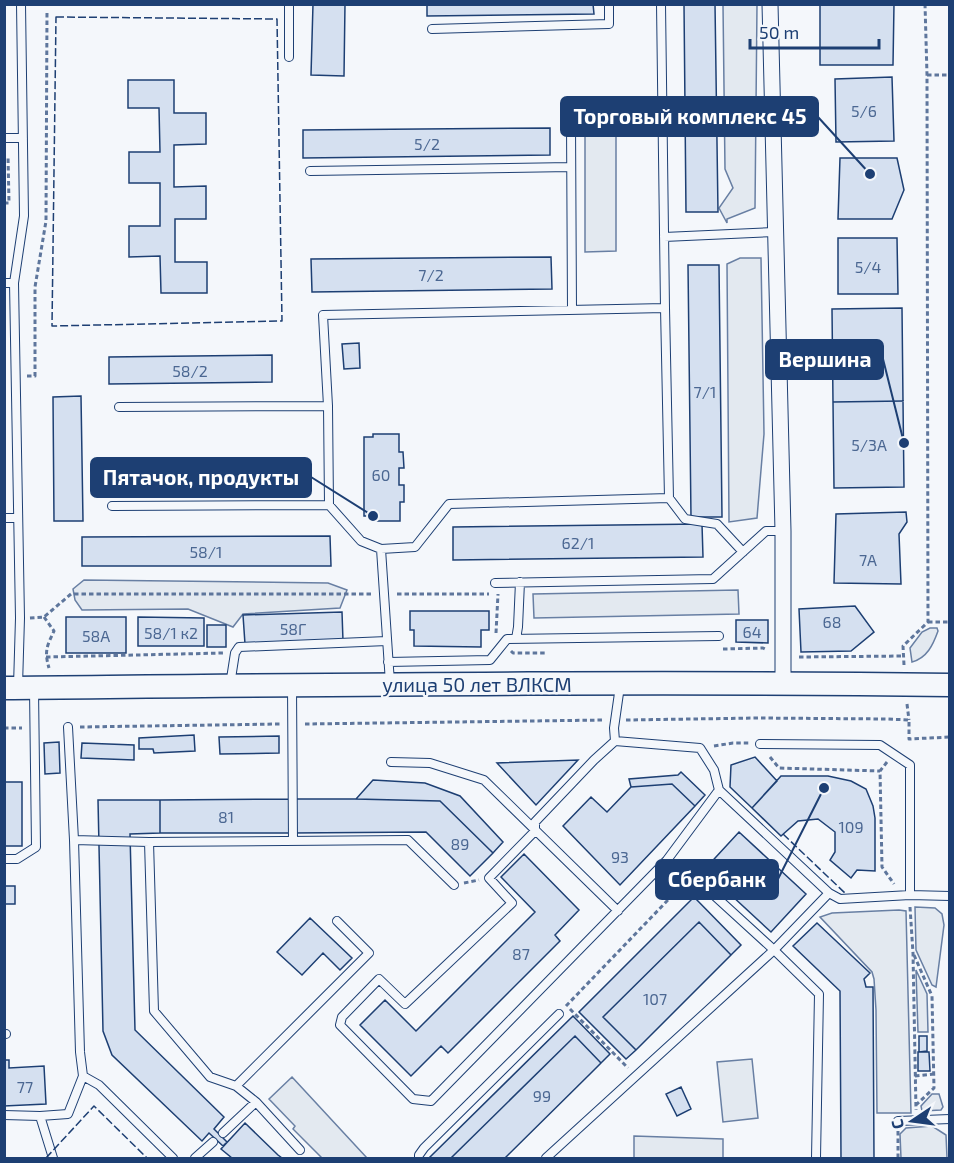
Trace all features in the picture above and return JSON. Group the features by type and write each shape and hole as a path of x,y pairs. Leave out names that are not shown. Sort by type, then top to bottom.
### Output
{"street":[{"path":"770,4 783,531 783,683"},
{"name":"улица 50 лет ВЛКСМ","path":"19,688 783,683 950,686"}],"lane":[{"path":"4,859 17,859 36,847 19,688 20,618 14,283 24,216 21,4"},
{"path":"289,4 290,57"},
{"path":"432,29 609,24 609,4"},
{"path":"661,4 669,498 685,519 717,525 743,552"},
{"path":"571,123 572,310"},
{"path":"4,138 23,138"},
{"path":"310,171 571,167"},
{"path":"664,237 775,232"},
{"path":"4,283 14,283"},
{"path":"665,308 323,315 328,406 329,505 361,541 381,549 415,547 449,504 669,498"},
{"path":"119,407 328,406"},
{"path":"112,506 329,505"},
{"path":"4,518 18,518"},
{"path":"495,583 713,579 766,531 783,531"},
{"path":"381,549 390,684"},
{"path":"516,639 520,582"},
{"path":"388,662 490,660 507,639 719,636"},
{"path":"229,686 235,652 239,647 387,640"},
{"path":"615,741 614,728 620,685"},
{"path":"292,686 293,840"},
{"path":"4,1115 68,1114 83,1076 68,727"},
{"path":"719,790 667,860 431,1101 412,1100 340,1025 342,1017 379,979 405,1004 512,903 489,878 535,831 535,822 615,741 700,748 714,770 719,790 829,893 840,899 901,895 950,896"},
{"path":"760,744 880,745 910,765 910,895"},
{"path":"391,762 430,763 484,780 618,911"},
{"path":"74,840 149,842 408,840 454,885"},
{"path":"149,842 154,1011 210,1077 236,1086 256,1102 300,1150"},
{"path":"705,887 819,994 816,1158"},
{"path":"546,1158 774,950 829,893"},
{"path":"236,1086 369,953 337,921"},
{"path":"419,1158 424,1148 559,1014"},
{"path":"83,1076 99,1085 174,1158"},
{"path":"223,1133 256,1102"},
{"path":"40,1116 53,1158"},
{"path":"898,1121 950,1119"},
{"path":"195,1158 213,1142"}],"path":[{"path":"925,4 928,622"},
{"path":"36,376 35,287 46,221 47,10"},
{"path":"927,75 950,75"},
{"path":"4,203 9,203 8,156"},
{"path":"20,618 44,617 71,594 384,594"},
{"path":"903,646 928,622 950,622"},
{"path":"46,657 235,652"},
{"path":"68,727 758,718 887,719 909,720 909,739 950,737"},
{"path":"700,748 734,743 760,744 778,768 880,771"},
{"path":"895,754 880,771 882,867 910,908 916,1120"},
{"path":"559,1014 692,874 705,887"},
{"path":"454,885 489,878"},
{"path":"913,953 932,996 934,1074 934,1088 915,1105"},
{"path":"567,1005 636,1076"},
{"path":"915,1076 934,1074"},
{"path":"898,1121 898,1158"}],"shaded area":[{"path":"723,5 757,5 755,208 727,219 727,223 719,208 733,188 725,169"},
{"path":"585,121 616,121 616,251 585,252"},
{"path":"740,258 761,258 764,434 757,518 729,522 727,264"},
{"path":"84,580 328,583 347,590 340,608 243,614 233,627 188,609 82,610 75,600 73,589"},
{"path":"738,590 739,614 534,618 533,594"},
{"path":"930,628 937,628 938,631 932,646 926,654 912,662 910,648 922,632"},
{"path":"915,907 935,908 942,914 944,925 936,987 932,985 916,950"},
{"path":"906,911 911,1113 877,1113 876,1010 872,972 820,917 832,913"},
{"path":"916,970 927,994 928,1032 918,1032"},
{"path":"752,1059 758,1118 723,1122 717,1062"},
{"path":"292,1077 367,1158 322,1158 293,1129 295,1126 269,1099"},
{"path":"932,1094 939,1094 943,1107 941,1110 922,1111 921,1106"},
{"path":"932,1126 946,1135 947,1158 901,1158 900,1134 906,1128"},
{"path":"634,1136 723,1139 723,1158 634,1158"}],"building":[{"path":"313,4 345,4 344,76 311,75"},
{"path":"427,4 593,4 594,14 427,16"},
{"path":"684,4 715,4 718,212 686,212"},
{"path":"820,4 894,4 893,65 820,65"},
{"path":"892,77 894,141 836,142 835,79"},
{"path":"128,80 174,80 174,113 206,113 206,144 174,145 174,187 206,186 206,219 175,219 175,262 207,262 207,293 161,293 160,256 129,257 129,226 160,226 160,183 129,183 129,152 160,152 159,108 128,108"},
{"path":"550,128 550,155 303,158 303,130"},
{"path":"840,158 897,158 904,190 892,219 838,219"},
{"path":"838,238 897,238 898,294 838,294"},
{"path":"551,257 552,289 312,292 311,259"},
{"path":"688,265 719,265 722,517 691,517"},
{"path":"902,308 903,401 833,402 832,309"},
{"path":"359,343 360,368 344,369 342,344"},
{"path":"272,355 272,382 109,384 109,357"},
{"path":"81,396 83,521 54,521 53,397"},
{"path":"903,401 904,487 834,488 833,402"},
{"path":"373,434 399,434 399,452 403,452 404,468 399,468 399,485 404,485 404,502 400,502 400,521 374,521 373,516 364,516 364,437 373,437"},
{"path":"906,512 907,522 899,534 901,584 834,583 836,514"},
{"path":"702,524 703,557 453,560 453,527"},
{"path":"330,536 331,566 82,566 82,537"},
{"path":"855,606 874,632 851,651 801,652 799,609"},
{"path":"410,611 489,611 489,630 481,630 481,647 414,646 414,630 410,630"},
{"path":"342,612 343,641 245,644 243,615"},
{"path":"66,617 126,617 126,653 66,653"},
{"path":"138,617 204,618 204,646 138,646"},
{"path":"736,620 768,620 768,643 736,642"},
{"path":"207,625 226,625 226,647 207,647"},
{"path":"194,735 195,751 154,753 153,749 139,749 139,738"},
{"path":"279,736 279,753 220,754 219,737"},
{"path":"59,742 60,773 45,774 44,743"},
{"path":"82,743 134,745 134,760 81,758"},
{"path":"755,757 777,781 752,808 730,787 731,765"},
{"path":"578,760 536,805 497,763"},
{"path":"681,772 705,795 695,806 672,784 631,787 629,779 678,775"},
{"path":"781,776 828,776 851,781 866,789 875,818 875,871 857,870 851,878 830,860 835,852 835,832 818,819 798,821 781,836 752,808"},
{"path":"373,780 425,783 460,796 503,842 493,853 440,801 356,799"},
{"path":"4,782 22,782 22,846 4,846"},
{"path":"672,784 695,806 620,885 563,826 591,797 607,812 631,787"},
{"path":"291,799 291,833 160,833 160,800"},
{"path":"291,799 440,801 493,853 470,876 426,832 291,833"},
{"path":"98,800 160,800 160,833 130,834 135,1030 224,1117 214,1129 227,1142 223,1146 209,1133 202,1141 112,1055 103,1031"},
{"path":"739,832 806,894 771,932 704,870"},
{"path":"524,854 579,910 555,935 560,941 448,1053 441,1046 411,1076 360,1025 385,1000 416,1031 535,912 501,877"},
{"path":"4,886 15,886 15,904 4,904"},
{"path":"694,897 741,945 731,955 699,922 603,1017 636,1050 626,1059 579,1012"},
{"path":"310,918 352,958 340,970 323,953 302,975 277,952"},
{"path":"699,922 731,955 636,1050 603,1017"},
{"path":"817,923 870,973 864,979 866,987 873,987 874,1158 841,1158 840,991 793,946"},
{"path":"573,1016 610,1054 601,1063 575,1036 451,1158 429,1158"},
{"path":"575,1036 601,1063 505,1158 451,1158"},
{"path":"919,1036 927,1036 927,1051 919,1052"},
{"path":"918,1052 929,1052 930,1071 918,1071"},
{"path":"4,1060 9,1060 9,1068 44,1066 46,1104 4,1106"},
{"path":"681,1087 691,1109 677,1116 666,1094"},
{"path":"245,1123 282,1158 232,1158 221,1149"}],"fence":[{"path":"56,17 277,19 282,321 52,326 56,17"},
{"path":"783,834 846,894"},
{"path":"46,1158 94,1106 147,1158"}],"place":[{"name":"Торговый комплекс 45","path":"870,174"},
{"name":"Вершина","path":"904,443"},
{"name":"Пятачок, продукты","path":"373,516"},
{"name":"Сбербанк","path":"824,788"}]}
